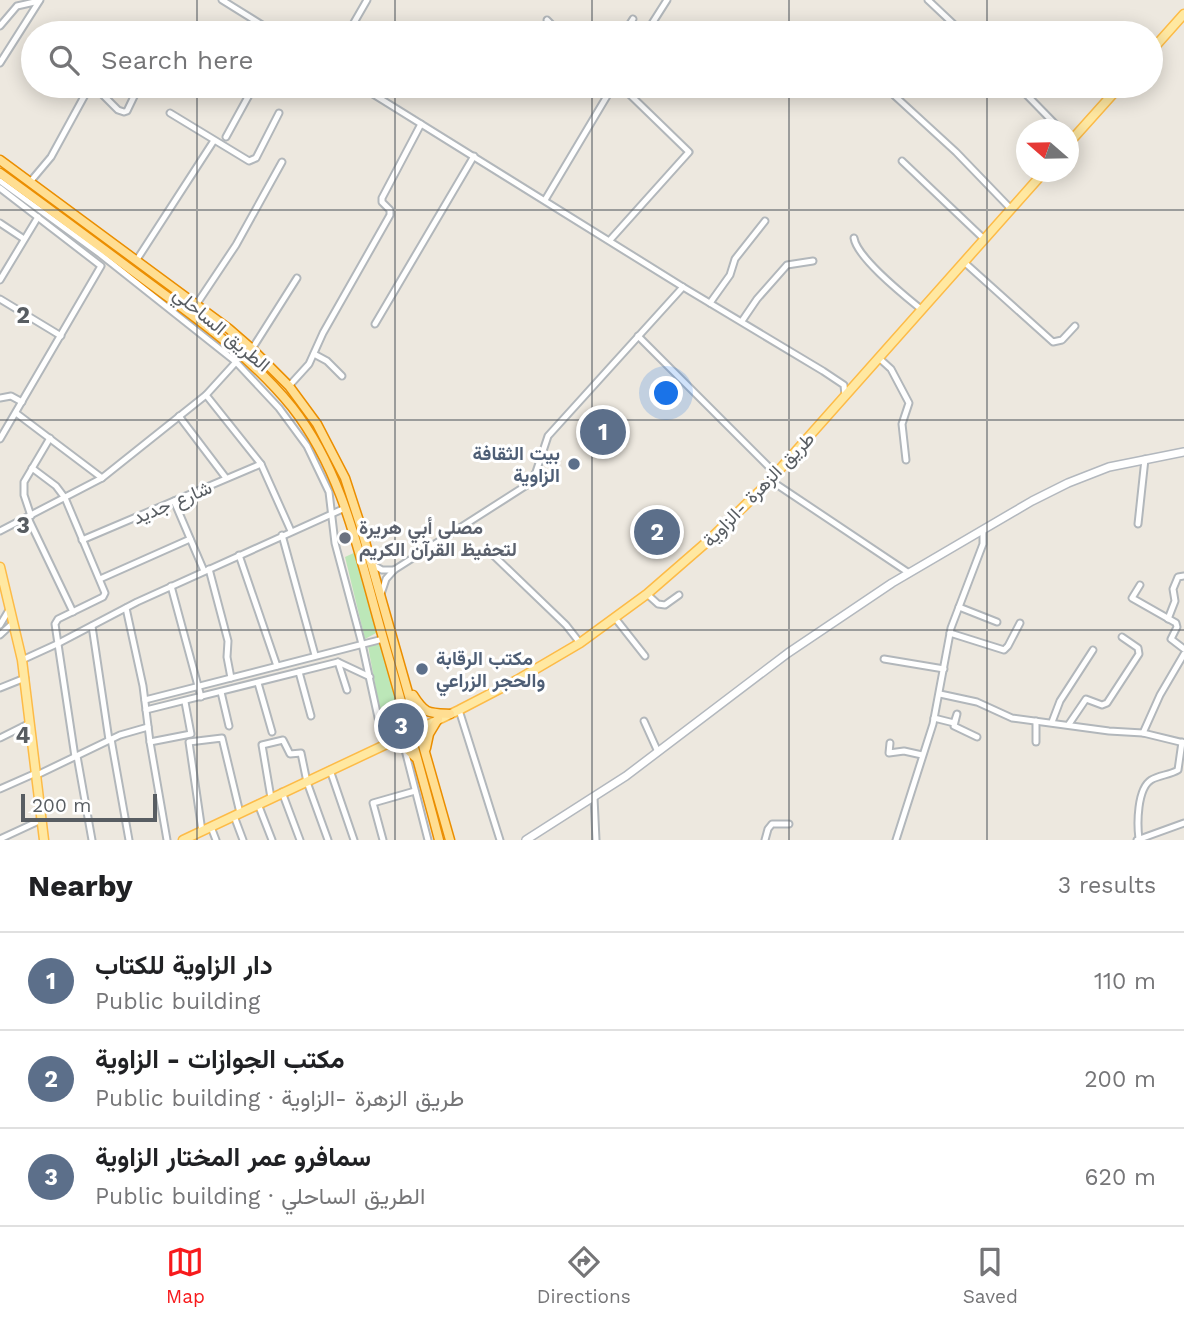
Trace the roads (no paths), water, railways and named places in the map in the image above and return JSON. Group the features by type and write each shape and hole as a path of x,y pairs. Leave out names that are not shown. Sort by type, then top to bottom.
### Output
{"highway":[{"name":"الطريق الساحلي","path":"0,160 252,349 289,386 317,425 336,459 352,498 382,594 407,687 418,761 439,840"},
{"name":"الطريق الساحلي","path":"0,173 179,305 253,365 304,424 330,468 345,508 383,639 425,751 450,840"},
{"path":"407,687 425,711 433,714 454,712"},
{"path":"425,751 429,734 438,719"},
{"path":"386,744 405,747 418,761"}],"main road":[{"path":"1163,38 1184,14"},
{"path":"1079,130 1109,98"},
{"name":"طريق الزهرة -الزاوية","path":"185,840 526,675 580,643 647,594 716,534 773,477 1035,182"},
{"path":"526,840 594,797 813,636 909,573 1068,483 1103,469 1184,452"},
{"path":"0,567 22,660 44,840"}],"street":[{"path":"0,26 16,6 40,0"},
{"path":"26,21 40,0"},
{"path":"222,0 256,21"},
{"path":"237,9 241,0"},
{"path":"355,21 367,0"},
{"path":"654,21 667,0"},
{"path":"928,0 950,21"},
{"path":"0,62 21,29"},
{"path":"30,183 51,157 83,98"},
{"path":"106,98 118,110 124,112 132,98"},
{"path":"226,136 247,98"},
{"path":"379,98 835,378 844,385 845,396"},
{"path":"545,200 606,98"},
{"path":"610,240 689,152 633,98"},
{"path":"897,98 956,152 1011,209"},
{"path":"1030,98 1050,119"},
{"path":"170,113 244,160 254,160 279,113"},
{"path":"289,386 305,369 314,354 323,333 390,215 390,210 382,202 383,195 421,124"},
{"path":"136,261 213,142"},
{"path":"374,324 474,156"},
{"path":"902,161 984,239"},
{"path":"196,306 236,245 282,162"},
{"path":"0,181 100,254 236,362 279,408 307,446 327,484 335,543 386,744"},
{"path":"0,188 101,266 0,439"},
{"path":"0,280 38,217"},
{"path":"710,303 730,275 735,259 765,221"},
{"path":"0,224 24,239"},
{"path":"854,238 860,252 922,310"},
{"path":"741,321 787,265 813,261"},
{"path":"964,262 1053,342 1062,341 1075,326"},
{"path":"0,268 7,268"},
{"path":"252,349 297,278"},
{"path":"382,594 386,579 394,570 530,483 548,436 683,287"},
{"path":"0,299 61,336"},
{"path":"638,336 773,477 909,573"},
{"path":"314,354 327,361 342,376"},
{"path":"879,358 891,369 909,403 902,424 906,460"},
{"path":"0,531 102,478 206,395 236,362"},
{"path":"206,395 261,464 291,531"},
{"path":"0,398 11,396 22,401"},
{"path":"16,413 102,478"},
{"path":"179,416 226,478"},
{"path":"50,438 24,482 23,491 29,517 73,612"},
{"path":"1138,524 1145,459"},
{"name":"شارع جديد","path":"82,540 261,464"},
{"path":"32,468 56,486 65,498 100,579 104,596 55,622 92,840"},
{"path":"174,501 206,570 228,641 227,660 231,678"},
{"path":"22,660 171,586 345,508"},
{"path":"896,840 934,718 950,633 983,544 983,531"},
{"path":"282,535 316,655"},
{"path":"100,579 190,540"},
{"path":"489,551 557,616 580,643"},
{"path":"239,555 277,666"},
{"path":"373,565 382,570 394,570"},
{"path":"1168,619 1175,601 1173,589 1178,577 1184,576"},
{"path":"1140,585 1132,598 1177,625 1171,641 1184,652 1143,733"},
{"path":"171,586 201,698"},
{"path":"647,594 658,604 664,605 679,594"},
{"path":"0,625 10,607"},
{"path":"959,607 998,622"},
{"path":"126,608 145,700 167,840"},
{"path":"615,618 645,656"},
{"path":"0,635 14,623"},
{"path":"950,633 1004,650 1009,646 1020,623"},
{"path":"92,626 129,840"},
{"path":"1069,724 1086,699 1102,705 1107,703 1139,654 1138,648 1122,637"},
{"path":"145,700 383,639"},
{"path":"1052,722 1060,701 1093,650"},
{"path":"884,659 944,669"},
{"path":"146,710 338,662 370,677"},
{"path":"338,662 347,690"},
{"path":"299,672 311,716"},
{"path":"0,688 24,678"},
{"path":"258,683 272,732"},
{"path":"221,692 229,726"},
{"path":"940,694 977,702 1012,718 1143,733 1183,742 1178,771 1154,779 1144,788 1137,822 1138,840 1184,823"},
{"path":"150,741 191,734 185,702"},
{"path":"454,712 500,840"},
{"path":"934,718 954,723 957,714 954,726 977,737"},
{"path":"644,720 658,752"},
{"path":"1036,721 1036,742"},
{"path":"0,738 30,723"},
{"path":"0,789 127,732 148,727"},
{"path":"202,831 189,743 222,738 243,840"},
{"path":"271,798 263,744 282,739 286,741 290,754 300,753 307,782 328,840"},
{"path":"890,743 890,753 904,751 922,755"},
{"path":"405,747 427,839 419,840"},
{"path":"330,770 354,840"},
{"path":"383,840 373,803 415,791"},
{"path":"282,792 300,840"},
{"path":"594,797 596,840"},
{"path":"258,804 272,840"},
{"path":"0,839 41,820"},
{"path":"765,840 772,824 789,824"},
{"path":"211,827 216,840"}],"place":[{"name":"دار الزاوية للكتاب","path":"603,432"},
{"name":"بيت الثقافة الزاوية","path":"574,464"},
{"name":"مكتب الجوازات - الزاوية","path":"657,532"},
{"name":"مصلى أبي هريرة لتحفيظ القرآن الكريم","path":"345,538"},
{"name":"مكتب الرقابة والحجر الزراعي","path":"422,669"},
{"name":"سمافرو عمر المختار الزاوية","path":"401,726"}]}
